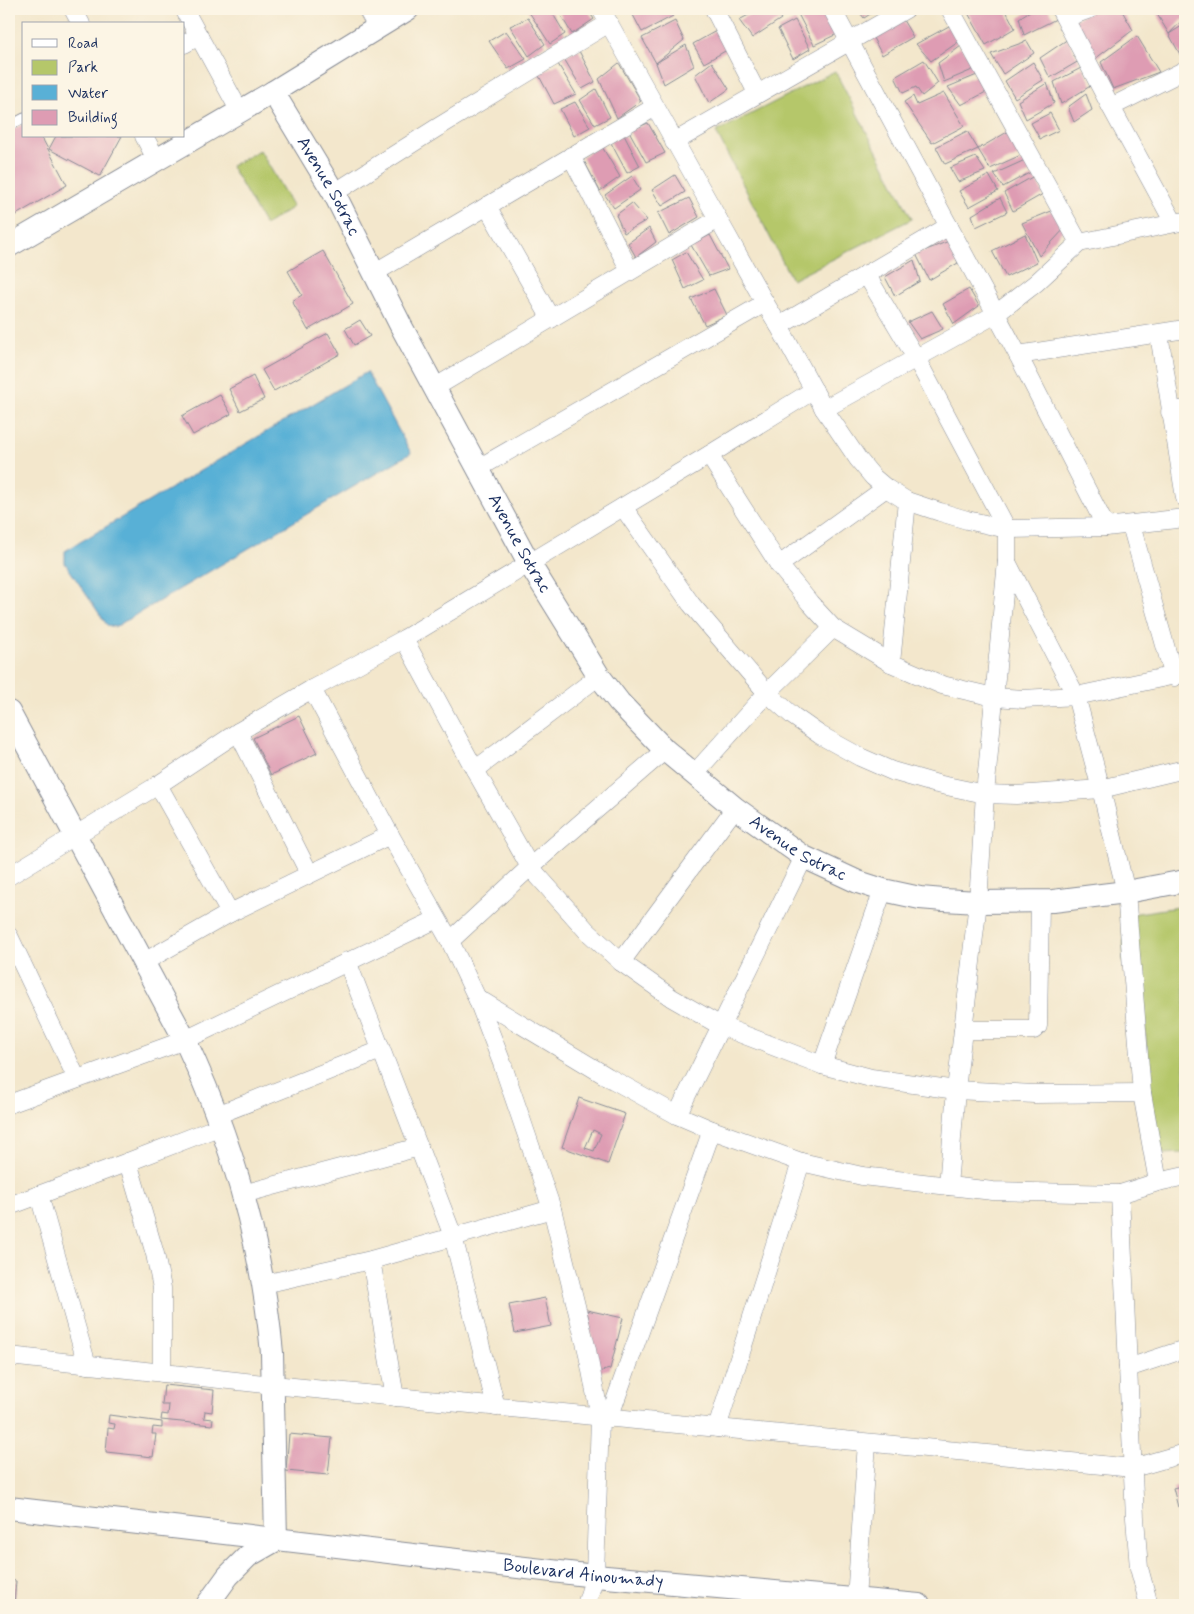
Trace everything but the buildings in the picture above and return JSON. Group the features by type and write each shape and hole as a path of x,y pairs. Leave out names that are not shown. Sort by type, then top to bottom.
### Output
{"street":[{"path":"72,9 80,22"},
{"path":"184,9 191,40 239,110"},
{"path":"9,246 272,92 372,18 408,9"},
{"path":"714,9 758,93"},
{"path":"832,9 1018,355 1106,526"},
{"path":"674,142 906,9"},
{"path":"950,9 1079,243"},
{"path":"824,409 996,314 1036,283 1079,243 1180,222 1111,107 1062,13 1090,9"},
{"path":"334,193 605,16 824,409 858,459 873,477 907,501 966,520 1007,528 1131,525 1185,518"},
{"path":"1111,107 1185,70"},
{"name":"Avenue Sotrac","path":"272,92 334,193 434,388 529,563 599,676 620,702 665,750 735,808 804,857 858,882 884,890 920,898 978,902 1053,901 1126,892 1185,880"},
{"path":"374,273 655,107"},
{"path":"145,138 156,159"},
{"path":"571,156 630,271"},
{"path":"487,206 551,319"},
{"path":"434,388 718,219"},
{"path":"779,326 949,226"},
{"path":"866,274 916,358 1007,528 1007,561 985,794 978,902 956,1090 948,1186"},
{"path":"477,469 765,303"},
{"path":"1018,355 1185,329"},
{"path":"1158,334 1178,410 1185,498"},
{"path":"9,876 238,732 404,639 623,508 814,390"},
{"path":"709,455 779,565 810,604 833,628 891,663 942,686 994,697 1024,699 1076,696 1179,675 1131,525"},
{"path":"779,565 886,488"},
{"path":"891,663 907,501"},
{"path":"623,508 691,604 767,693 793,716 820,735 860,758 892,771 937,784 985,794 1016,795 1101,789 1185,769"},
{"path":"1007,561 1076,696 1101,789 1126,892 1142,1092 1158,1182"},
{"path":"694,774 767,693 833,628"},
{"path":"404,639 530,867 587,931 621,962 672,998 721,1026 822,1065 871,1078 956,1090 1034,1094 1142,1092"},
{"path":"475,770 599,676"},
{"path":"312,689 390,835 450,941 477,998 502,1063 552,1209 604,1417 595,1576 586,1605"},
{"path":"9,712 144,962 202,1075 234,1161 250,1218 264,1284 272,1346 276,1540 248,1556 228,1576 207,1605"},
{"path":"238,732 309,874"},
{"path":"450,941 530,867 665,750"},
{"path":"158,784 230,913"},
{"path":"621,962 735,808"},
{"path":"144,962 230,913 390,835"},
{"path":"677,1115 804,857"},
{"path":"822,1065 884,890"},
{"path":"963,1030 1034,1030 1038,1026 1040,901"},
{"path":"9,1104 185,1040 346,961 437,919"},
{"path":"9,936 77,1079"},
{"path":"346,961 453,1236 496,1407"},
{"path":"477,998 608,1077 677,1115 712,1130 801,1162 862,1176 993,1191 1120,1194 1185,1176"},
{"path":"9,1206 128,1162 219,1120 381,1050"},
{"path":"604,1417 712,1130"},
{"path":"243,1194 419,1147"},
{"path":"128,1162 155,1254 162,1288 162,1373"},
{"path":"718,1428 801,1162"},
{"path":"38,1194 87,1365"},
{"path":"1120,1194 1138,1568 1149,1605"},
{"path":"264,1284 371,1260 552,1209"},
{"path":"371,1260 395,1397"},
{"path":"1128,1368 1185,1349"},
{"path":"9,1356 273,1386 1133,1468 1185,1454"},
{"path":"856,1599 867,1443"},
{"name":"Boulevard Ainoumady","path":"9,1508 595,1576 919,1605"}],"lane":[{"path":"9,126 22,119"}],"green space":[{"path":"835,71 912,219 792,280 716,132"},
{"path":"260,150 293,207 265,225 231,166"},
{"path":"1185,906 1185,1153 1161,1154 1154,1151 1143,998 1145,980 1139,970 1123,964 1124,915"}],"water":[{"path":"367,372 411,453 115,627 107,625 65,563 65,551"}]}
